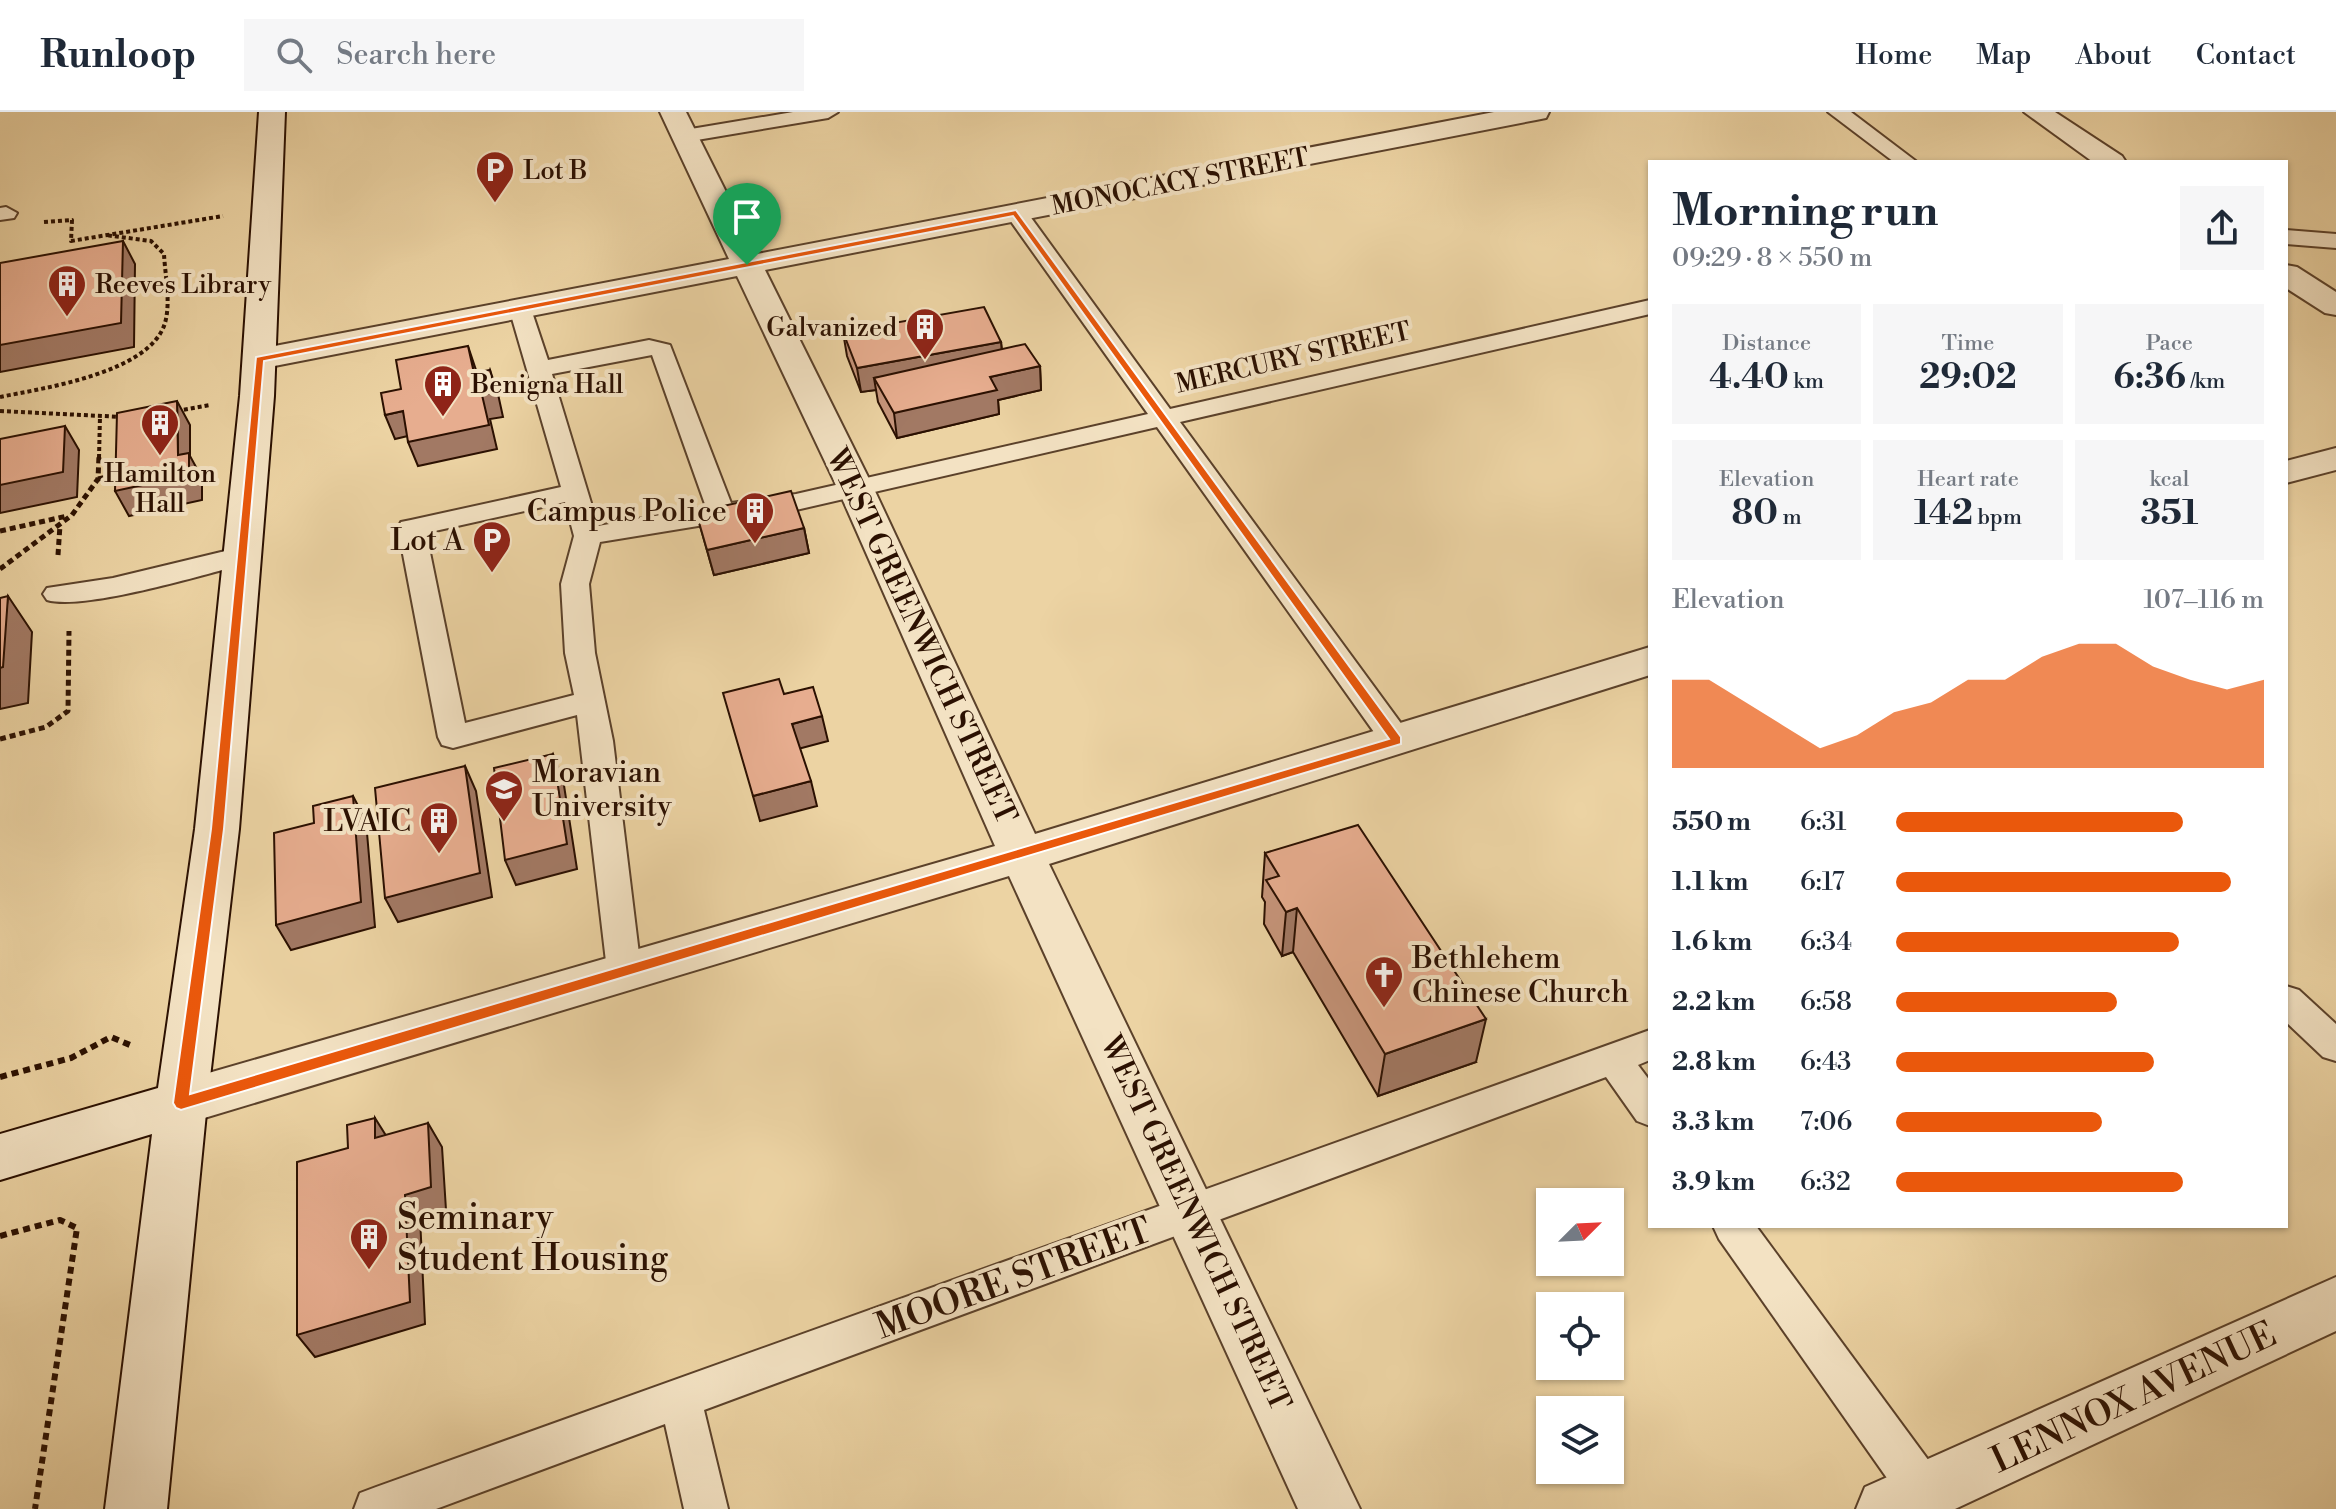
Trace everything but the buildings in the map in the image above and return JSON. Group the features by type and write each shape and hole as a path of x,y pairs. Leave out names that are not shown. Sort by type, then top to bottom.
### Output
{"street":[{"path":"136,1509 181,1103 217,829 259,359 272,112"},
{"name":"MONOCACY STREET","path":"259,359 1536,112"},
{"path":"2037,112 2109,160"},
{"name":"WEST GREENWICH STREET","path":"679,124 856,489 1022,855 1329,1509"},
{"path":"2288,275 2336,306"},
{"path":"2288,471 2336,459"},
{"path":"0,1157 624,970 1022,855 1648,662"},
{"name":"LENNOX AVENUE","path":"1906,1500 2336,1303"}],"lane":[{"path":"679,124 828,112"},
{"path":"1838,112 1904,160"},
{"path":"1016,213 1397,741"},
{"path":"2288,237 2336,241"},
{"name":"MERCURY STREET","path":"588,536 796,502 1648,307"},
{"path":"521,308 588,536 575,584 580,653 598,741 624,970"},
{"path":"539,369 649,347 662,350 721,512"},
{"path":"575,492 411,528 453,737 590,701"},
{"path":"57,594 113,587 242,556"},
{"path":"2288,1002 2336,1046"},
{"path":"1632,1052 1648,1104"},
{"name":"MOORE STREET","path":"376,1509 1632,1052"},
{"path":"1734,1228 1906,1500"},
{"path":"680,1398 706,1509"}],"path":[{"path":"45,218 44,224 72,220 71,241 267,209"},
{"path":"0,397 105,371 138,355 161,334 166,323 164,254 151,241 105,235"},
{"path":"174,412 219,403"},
{"path":"0,411 129,417"},
{"path":"0,569 72,515 98,479 100,416"},
{"path":"98,479 126,473"},
{"path":"0,531 72,515"},
{"path":"0,739 39,729 62,719 68,711 69,610 57,594"},
{"path":"0,1077 71,1058 111,1037 130,1045"},
{"path":"0,1236 60,1220 77,1228 35,1509"}],"place":[{"name":"Lot B","path":"495,204"},
{"name":"Reeves Library","path":"67,318"},
{"name":"Galvanized","path":"925,361"},
{"name":"Benigna Hall","path":"443,418"},
{"name":"Hamilton Hall","path":"160,457"},
{"name":"Campus Police","path":"755,545"},
{"name":"Lot A","path":"492,574"},
{"name":"Moravian University","path":"504,823"},
{"name":"LVAIC","path":"439,855"},
{"name":"Bethlehem Chinese Church","path":"1384,1009"},
{"name":"Seminary Student Housing","path":"369,1271"}],"route":[{"path":"1016,213 1397,741 181,1103 217,829 259,359 747,265 1016,213"}]}
